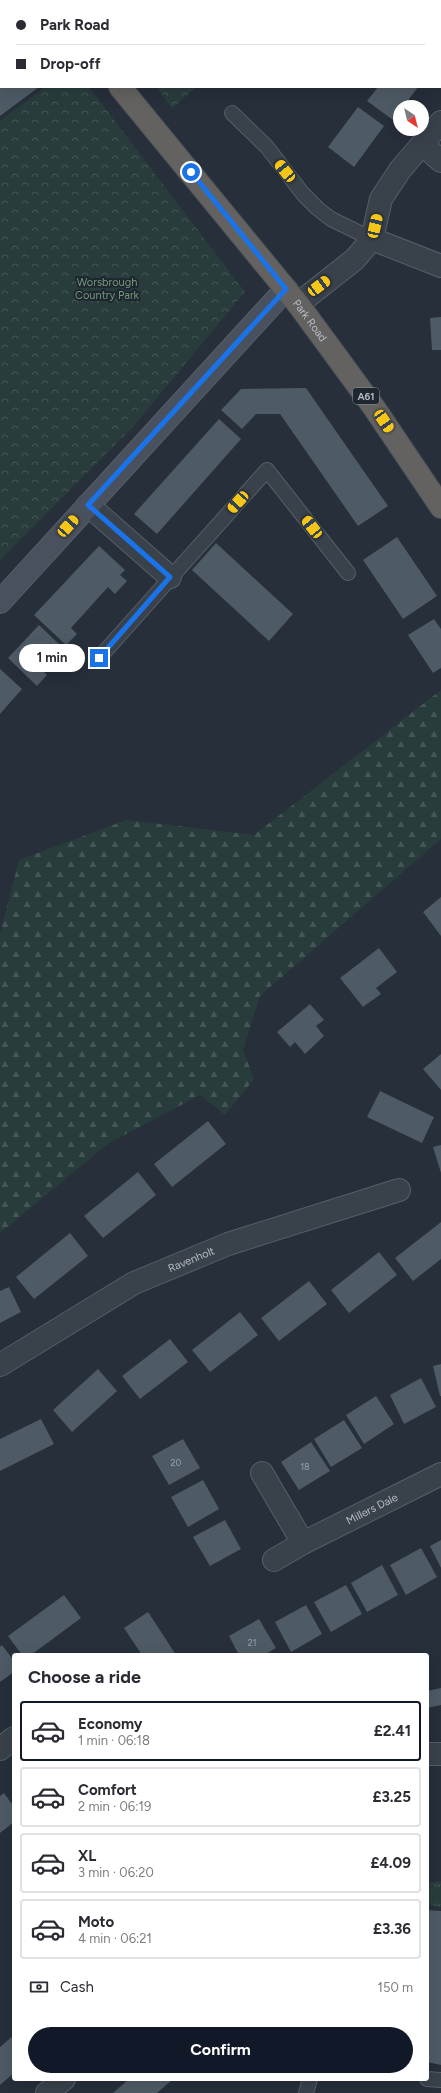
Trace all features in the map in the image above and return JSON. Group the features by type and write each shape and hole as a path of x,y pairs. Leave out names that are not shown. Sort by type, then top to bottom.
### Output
{"highway":[{"name":"Park Road","path":"121,88 292,296 375,409 441,507"}],"main road":[{"path":"0,602 88,505 292,296"}],"street":[{"path":"292,296 355,259 372,239 381,199 400,170 441,122"},
{"path":"422,144 441,161"},
{"path":"372,239 441,266"},
{"path":"88,505 170,577"},
{"name":"Ravenholt","path":"0,1365 134,1283 228,1244 399,1190"},
{"path":"262,1473 303,1543"},
{"name":"Millers Dale","path":"274,1560 303,1543 441,1474"},
{"path":"0,1749 12,1740"},
{"path":"429,1754 441,1754"},
{"path":"47,2093 62,2081"}],"lane":[{"path":"232,113 267,147 303,194 318,209 331,219 372,239"},
{"path":"99,658 170,577 268,470 348,573"},
{"path":"429,2078 441,2080"},
{"path":"306,2093 309,2081"}],"green space":[{"name":"Worsbrough Country Park","path":"44,88 90,88 245,292 132,428 0,560 0,121"},
{"path":"158,88 195,88 172,109"},
{"path":"441,690 441,839 260,996 243,1050 254,1079 225,1115 200,1095 109,1143 0,1233 0,934 19,860 126,820 254,835"},
{"path":"441,1881 441,1907 429,1905 429,1883"}],"building":[{"path":"0,88 38,88 0,116"},
{"path":"377,88 417,88 408,100 393,100 393,120 367,101"},
{"path":"358,107 384,126 354,167 328,147"},
{"path":"441,317 441,350 432,350 430,318"},
{"path":"306,388 388,506 358,526 280,414 256,414 242,429 221,410 241,389"},
{"path":"219,419 241,439 157,534 134,514"},
{"path":"397,537 437,596 403,619 363,560"},
{"path":"216,543 293,614 269,641 192,570"},
{"path":"99,546 125,570 120,575 127,581 115,594 108,587 71,628 77,634 66,645 34,615"},
{"path":"434,619 441,629 441,668 433,673 408,635"},
{"path":"39,625 62,647 41,669 47,675 37,686 8,658"},
{"path":"0,669 22,689 0,714"},
{"path":"441,897 441,936 423,912"},
{"path":"379,948 397,972 376,988 381,994 363,1007 340,978"},
{"path":"310,1004 324,1020 316,1026 324,1036 305,1054 295,1042 290,1047 277,1032"},
{"path":"441,1054 441,1090 423,1069"},
{"path":"380,1091 434,1117 422,1143 367,1117"},
{"path":"208,1121 226,1144 172,1187 154,1164"},
{"path":"441,1145 441,1173 433,1147"},
{"path":"138,1172 156,1195 103,1238 84,1216"},
{"path":"441,1222 441,1259 413,1281 395,1258"},
{"path":"70,1233 88,1256 34,1299 16,1277"},
{"path":"379,1252 397,1275 349,1313 331,1290"},
{"path":"309,1281 327,1304 279,1341 261,1318"},
{"path":"9,1287 21,1312 0,1323 0,1291"},
{"path":"240,1312 258,1335 210,1372 192,1350"},
{"path":"170,1339 188,1362 140,1399 122,1376"},
{"path":"441,1364 441,1396 440,1396 433,1366"},
{"path":"98,1369 117,1391 72,1432 53,1410"},
{"path":"421,1378 436,1407 404,1424 390,1395"},
{"path":"376,1396 394,1424 364,1444 346,1415"},
{"path":"41,1419 54,1444 0,1471 0,1439"},
{"path":"344,1420 362,1448 331,1467 314,1439"},
{"path":"183,1439 200,1468 169,1485 152,1456"},
{"path":"311,1442 330,1471 299,1490 281,1462"},
{"path":"203,1480 219,1509 188,1527 171,1497"},
{"path":"225,1520 241,1549 210,1566 193,1537"},
{"path":"441,1540 441,1568 430,1546"},
{"path":"421,1548 437,1577 406,1595 390,1565"},
{"path":"382,1565 398,1595 367,1612 351,1583"},
{"path":"346,1585 362,1614 331,1632 314,1602"},
{"path":"64,1595 81,1618 34,1653 21,1653 8,1636"},
{"path":"306,1605 322,1634 291,1652 275,1622"},
{"path":"148,1612 175,1653 141,1653 124,1628"},
{"path":"259,1619 276,1648 267,1653 238,1653 229,1636"},
{"path":"2,1645 12,1658 12,1673 0,1682 0,1647"},
{"path":"441,1688 441,1705 429,1708 429,1691"},
{"path":"4,1793 12,1804 12,1824 0,1833 0,1796"},
{"path":"429,1910 441,1911 441,2065 429,2062"},
{"path":"12,2037 12,2075 0,2085 0,2047"},
{"path":"127,2081 171,2081 157,2093 113,2093"}],"route":[{"path":"99,658 170,577 88,505 286,289 191,172"}]}
